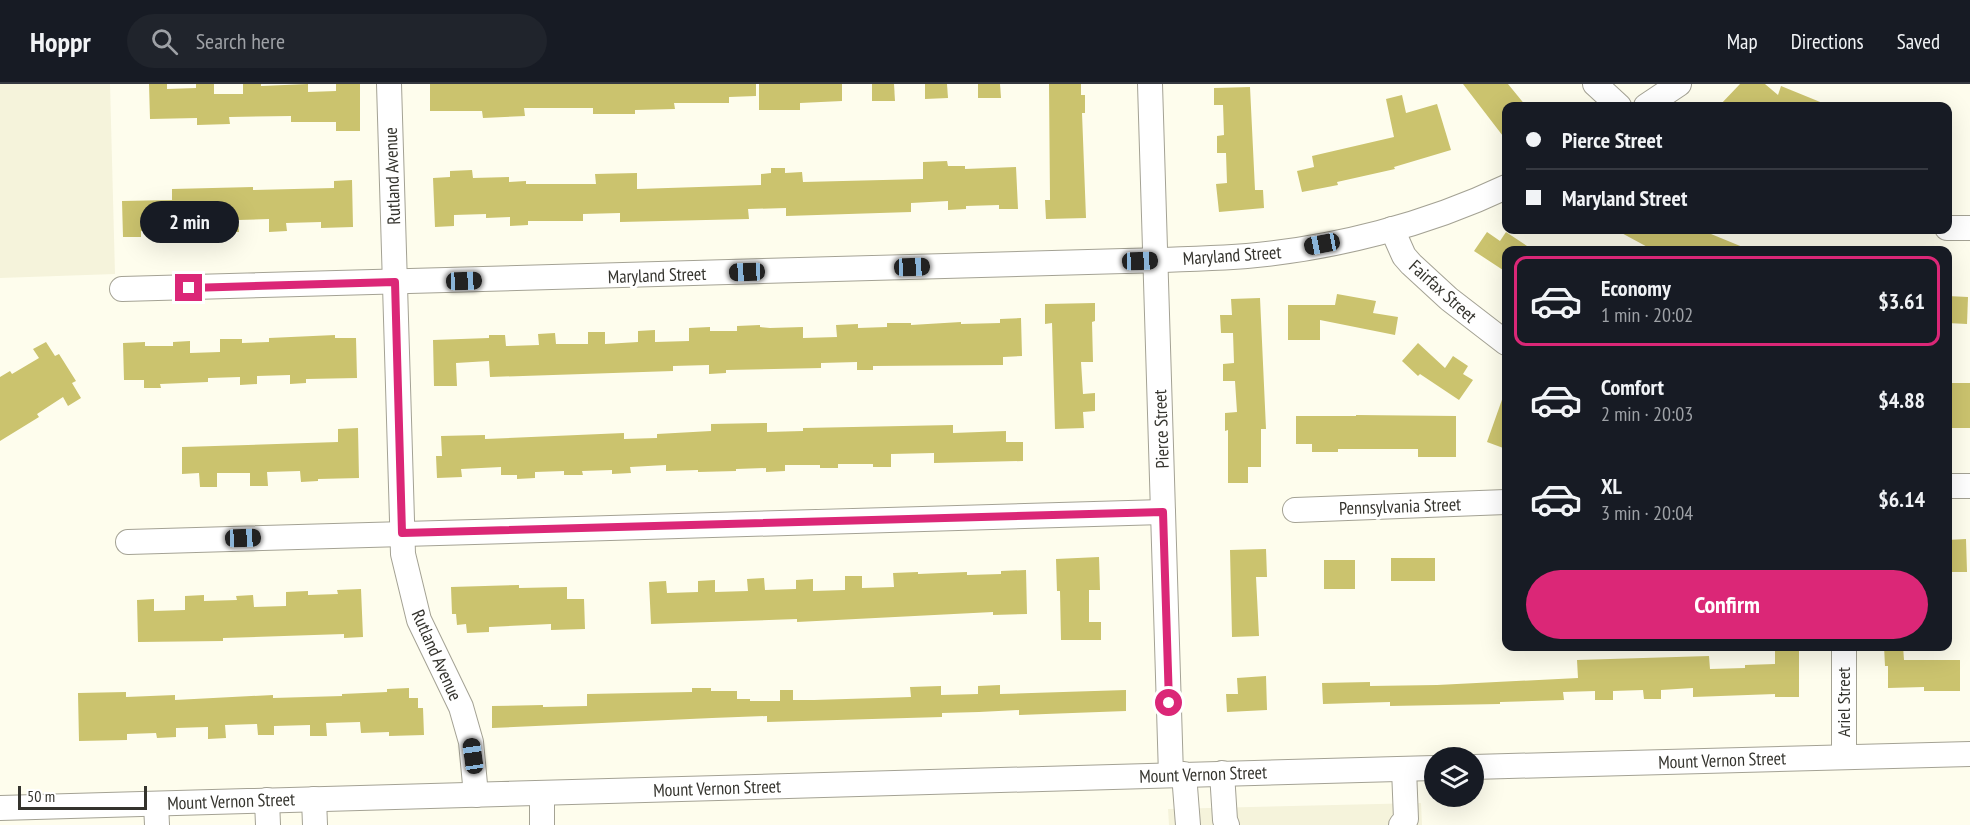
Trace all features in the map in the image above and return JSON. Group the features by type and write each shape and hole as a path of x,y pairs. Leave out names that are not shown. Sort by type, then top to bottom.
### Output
{"street":[{"name":"Rutland Avenue","path":"389,84 402,533 407,576 419,620 461,707 471,742 476,795"},
{"name":"Pierce Street","path":"1150,84 1163,512 1178,775 1188,825"},
{"path":"1595,84 1615,102"},
{"path":"1652,102 1679,84"},
{"name":"Maryland Street","path":"122,289 1246,256 1354,238 1392,229 1461,206 1502,189"},
{"path":"1952,228 1970,228"},
{"name":"Fairfax Street","path":"1392,229 1404,256 1411,264 1449,299 1502,340"},
{"path":"1952,486 1970,486"},
{"name":"Pennsylvania Street","path":"1295,510 1502,502"},
{"path":"128,542 1163,512"},
{"name":"Ariel Street","path":"1844,651 1844,757"},
{"name":"Mount Vernon Street","path":"1484,767 1970,754"},
{"name":"Mount Vernon Street","path":"0,808 156,814 267,801 314,799 1424,768"},
{"path":"1401,825 1406,819 1404,769"},
{"path":"1222,773 1227,825"},
{"path":"542,793 542,825"},
{"path":"314,799 315,825"},
{"path":"267,801 268,825"}],"shaded area":[{"path":"0,84 110,84 115,274 0,278"},
{"path":"1421,803 1422,825 1169,825 1168,809"}],"building":[{"path":"149,84 167,84 167,89 196,88 196,84 214,84 214,94 243,94 243,84 261,84 261,86 308,84 308,92 336,91 336,84 360,84 360,131 336,131 336,122 291,122 291,116 229,117 230,124 197,125 197,118 150,119"},
{"path":"430,84 756,84 756,96 729,97 729,103 674,103 675,109 635,110 635,114 593,114 593,108 524,108 525,116 483,118 482,111 430,111"},
{"path":"759,84 842,84 842,101 800,103 800,110 759,110"},
{"path":"872,84 894,84 895,101 872,101"},
{"path":"925,84 947,84 948,98 925,99"},
{"path":"978,84 1000,84 1001,98 978,98"},
{"path":"1049,84 1081,84 1081,95 1085,95 1085,113 1082,113 1086,218 1046,219 1045,200 1050,200"},
{"path":"1463,84 1508,84 1523,102 1502,102 1502,135"},
{"path":"1740,84 1765,84 1778,95 1781,86 1820,102 1723,102"},
{"path":"1250,87 1255,190 1263,190 1264,208 1219,212 1216,184 1227,183 1226,153 1217,153 1217,136 1224,135 1223,105 1214,105 1214,88"},
{"path":"1402,95 1406,113 1437,104 1451,150 1394,167 1395,169 1337,182 1338,185 1302,192 1297,171 1314,167 1312,156 1394,137 1386,99"},
{"path":"947,161 948,166 965,166 965,169 1016,167 1018,209 999,209 999,205 966,206 966,209 948,210 948,201 911,203 911,212 786,216 786,208 748,209 749,219 620,222 620,213 583,214 583,221 528,221 528,225 510,226 510,217 486,218 486,214 454,215 454,226 435,227 433,178 450,177 450,171 472,170 473,178 509,177 509,182 526,181 526,184 596,184 595,174 637,173 637,189 761,185 761,174 771,173 771,168 785,168 785,173 802,172 803,182 923,179 923,162"},
{"path":"352,180 353,227 321,228 321,222 286,223 287,231 269,232 269,219 238,220 239,232 221,232 220,221 191,222 191,234 173,234 173,230 141,231 141,237 123,237 122,201 172,200 172,189 334,188 334,181"},
{"path":"1487,232 1500,241 1505,234 1509,234 1527,246 1502,246 1502,269 1474,251"},
{"path":"1623,234 1711,234 1740,246 1646,246"},
{"path":"1337,294 1376,301 1373,313 1398,317 1395,335 1320,320 1320,340 1288,340 1288,305 1335,305"},
{"path":"1952,296 1968,297 1967,324 1952,323"},
{"path":"1260,298 1266,429 1261,429 1261,467 1248,467 1248,483 1228,483 1228,430 1225,431 1225,413 1237,412 1235,381 1223,381 1223,364 1234,363 1233,333 1221,333 1220,315 1232,315 1231,299"},
{"path":"1095,303 1095,321 1092,322 1093,362 1081,362 1083,394 1095,393 1095,411 1083,412 1084,428 1055,429 1052,323 1045,324 1045,304"},
{"path":"1021,318 1022,356 1003,357 1003,365 873,366 873,370 857,370 857,362 821,363 821,368 726,370 726,373 709,374 709,365 673,366 673,371 490,377 489,361 456,363 457,386 434,386 433,340 489,338 489,335 505,335 506,346 539,345 538,334 555,333 556,344 588,344 588,332 605,332 605,344 638,342 638,331 655,330 655,342 689,341 689,328 710,327 710,331 737,331 737,326 760,325 760,327 770,328 803,327 803,338 837,337 836,325 858,324 858,328 887,327 887,323 911,323 911,325 961,322 961,324 1000,323 1000,319"},
{"path":"335,335 335,338 356,338 357,378 306,379 306,383 290,384 290,375 257,376 257,384 240,385 240,377 208,378 208,382 160,384 161,388 144,388 144,380 124,380 123,343 145,342 145,346 173,346 173,342 190,341 190,353 220,352 220,339 242,339 242,343 269,342 269,338"},
{"path":"46,342 55,356 59,354 76,381 72,383 81,398 68,406 63,397 37,414 39,417 0,441 0,377 10,371 12,374 39,358 33,349"},
{"path":"1418,343 1445,368 1453,356 1468,366 1463,374 1473,380 1459,400 1420,374 1418,376 1402,361"},
{"path":"1952,383 1970,383 1970,428 1952,428"},
{"path":"1502,400 1502,448 1487,442"},
{"path":"1296,416 1456,416 1456,457 1418,457 1418,449 1338,449 1338,452 1312,452 1312,444 1296,444"},
{"path":"767,423 767,432 803,431 803,428 953,425 953,433 1006,431 1006,442 1023,442 1023,461 934,463 934,453 891,454 891,467 873,467 873,464 838,464 838,468 820,468 820,465 785,465 785,471 766,472 766,468 698,472 698,470 666,471 666,465 630,467 631,473 612,474 612,470 582,471 583,475 564,475 564,471 535,472 535,478 517,479 517,475 501,475 501,467 461,469 462,477 437,478 436,456 442,456 441,436 485,435 485,439 624,433 624,439 657,438 657,434 711,431 711,424"},
{"path":"358,428 359,478 318,479 318,481 301,482 300,471 267,472 268,486 250,486 250,473 217,473 217,487 200,487 199,473 182,474 182,447 338,442 338,429"},
{"path":"1966,539 1967,572 1952,572 1952,540"},
{"path":"1266,549 1267,577 1256,577 1259,636 1232,637 1230,550"},
{"path":"1099,557 1100,590 1089,590 1089,622 1101,622 1101,640 1061,640 1060,591 1057,591 1056,559"},
{"path":"1391,558 1435,558 1435,581 1391,581"},
{"path":"1324,560 1355,560 1355,589 1324,589"},
{"path":"1026,570 1027,614 993,615 993,612 797,622 797,619 651,624 649,582 666,581 667,593 698,592 698,581 715,580 715,592 748,591 747,579 764,578 765,590 796,589 796,580 813,579 813,591 845,590 845,576 862,576 862,588 894,587 893,573 967,572 967,575 1001,574 1001,571"},
{"path":"519,585 519,588 567,587 567,599 584,599 585,629 551,630 551,624 489,627 489,632 467,633 466,624 457,625 456,614 452,614 451,587"},
{"path":"361,589 363,637 344,638 344,634 223,638 223,641 138,642 137,600 154,599 154,611 185,610 185,596 204,595 204,601 237,600 236,596 253,595 254,607 286,606 286,592 308,591 308,595 338,594 337,590"},
{"path":"1775,651 1799,651 1799,697 1775,697 1775,694 1693,697 1693,688 1661,690 1661,699 1644,699 1643,690 1613,691 1613,700 1595,700 1595,691 1563,692 1564,700 1500,702 1500,704 1390,706 1390,702 1323,704 1322,683 1370,682 1370,686 1437,685 1578,678 1577,660 1709,656 1710,669 1775,664"},
{"path":"1884,651 1903,651 1904,660 1960,660 1960,691 1924,691 1924,687 1888,688 1888,666 1885,666"},
{"path":"1266,676 1267,710 1227,712 1226,694 1238,694 1237,678"},
{"path":"1000,685 1000,694 1126,690 1126,711 1019,715 1019,710 942,713 942,717 767,722 767,716 492,728 492,706 587,706 587,694 692,692 692,688 711,688 711,691 737,691 737,699 780,701 780,690 793,690 793,700 814,700 911,697 910,687 941,686 941,695 978,694 978,686"},
{"path":"409,688 409,698 418,698 418,708 423,708 424,735 389,736 389,732 361,733 360,722 326,723 327,736 310,736 310,725 274,726 274,735 258,735 257,724 225,725 226,738 208,739 208,727 176,728 176,737 157,738 156,733 127,734 127,740 79,741 78,693 126,692 126,697 175,695 175,700 273,695 273,698 342,696 342,694 387,692 387,689"}],"route":[{"path":"189,288 395,282 402,533 1163,512 1169,703"}]}
